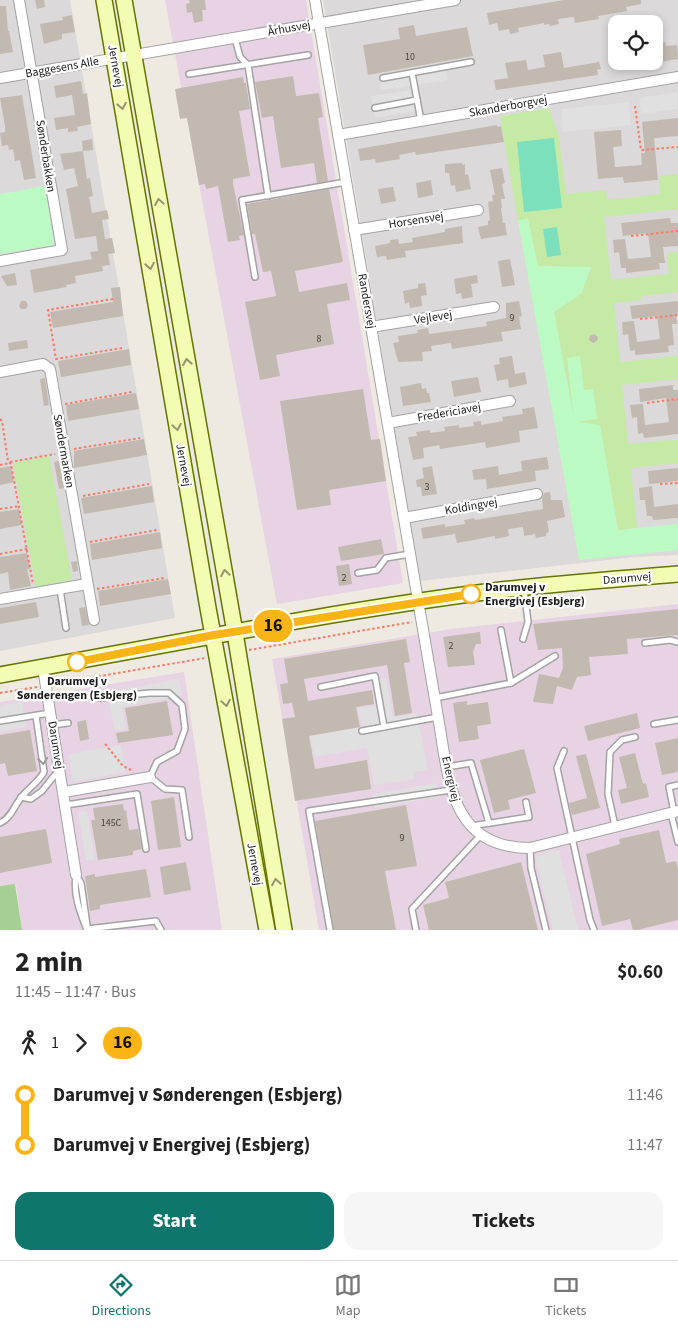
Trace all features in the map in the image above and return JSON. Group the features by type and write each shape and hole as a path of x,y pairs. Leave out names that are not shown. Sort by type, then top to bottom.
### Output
{"main road":[{"name":"Jernevej","path":"104,0 146,134 238,652 284,930"},
{"path":"114,0 123,57"},
{"name":"Jernevej","path":"124,0 123,57 202,569 267,930"},
{"path":"202,569 215,592 222,626 234,632"},
{"name":"Darumvej","path":"0,675 214,635 419,602 524,588 678,574"},
{"path":"214,635 226,641 234,686 247,707"}],"street":[{"name":"Sønderbakken","path":"0,262 62,250 19,0"},
{"name":"Randersvej","path":"315,0 419,602"},
{"name":"Århusvej","path":"123,57 455,0"},
{"name":"Baggesens Alle","path":"0,78 123,57"},
{"name":"Skanderborgvej","path":"338,135 678,77"},
{"name":"Horsensvej","path":"354,230 478,210"},
{"name":"Vejlevej","path":"371,327 494,307"},
{"name":"Søndermarken","path":"0,372 43,364 50,369 94,620"},
{"name":"Fredericiavej","path":"388,423 510,401"},
{"name":"Koldingvej","path":"404,518 537,494"},
{"path":"0,600 60,589 88,587"},
{"name":"Energivej","path":"419,602 451,790 462,815 481,835 504,845 530,848 674,812"},
{"name":"Darumvej","path":"43,668 76,875"},
{"path":"64,792 149,777"}],"lane":[{"path":"235,38 240,57 248,64 268,196"},
{"path":"190,74 308,55"},
{"path":"383,78 471,62"},
{"path":"412,73 421,121"},
{"path":"375,108 417,100"},
{"path":"255,277 242,200 346,182"},
{"path":"358,573 377,570 386,558 411,554"},
{"path":"523,639 528,622 524,588"},
{"path":"60,589 66,628"},
{"path":"501,630 511,683"},
{"path":"645,643 670,640 678,642"},
{"path":"435,698 511,683 555,656"},
{"path":"321,687 375,676 384,727"},
{"path":"100,698 148,693 169,693 182,705 185,730 177,751 157,762 149,777 165,789 182,790 190,836"},
{"path":"0,721 50,713"},
{"path":"0,823 5,821 21,797 44,772 36,716"},
{"path":"362,731 438,717"},
{"path":"654,724 678,720"},
{"path":"52,725 68,723"},
{"path":"615,827 608,794 610,752 622,740 635,737"},
{"path":"564,751 557,768 590,920 594,930"},
{"path":"447,767 471,763 489,823"},
{"path":"21,797 31,799 37,795 60,769"},
{"path":"678,785 669,787 678,842"},
{"path":"330,930 309,811 451,790"},
{"path":"66,805 136,794 146,848"},
{"path":"471,826 529,818 526,802"},
{"path":"416,930 412,909 481,835"},
{"path":"530,848 531,868 546,930"},
{"path":"76,875 74,884 79,912 87,930 156,922 161,930"}],"path":[{"path":"635,106 641,150 678,147"},
{"path":"631,236 678,231"},
{"path":"113,299 48,310 56,359 122,348"},
{"path":"640,319 678,315"},
{"path":"56,405 132,392"},
{"path":"647,402 678,399"},
{"path":"0,420 20,506 35,593"},
{"path":"0,465 140,438"},
{"path":"660,484 678,482"},
{"path":"72,497 149,484"},
{"path":"0,509 20,506"},
{"path":"80,543 157,530"},
{"path":"0,554 27,549"},
{"path":"88,587 164,578"},
{"path":"238,652 412,622"},
{"path":"0,693 217,655"},
{"path":"105,744 123,766 149,777"}],"shaded area":[{"path":"0,0 70,0 175,618 0,651"},
{"path":"165,0 306,0 403,583 277,604"},
{"path":"323,0 678,0 678,555 634,557 420,581"},
{"path":"446,65 448,80 381,90 379,76"},
{"path":"412,90 416,111 375,118 371,96"},
{"path":"678,92 678,109 641,114 639,98"},
{"path":"629,102 631,125 563,132 561,109"},
{"path":"678,604 678,930 319,930 272,659 451,629"},
{"path":"184,672 222,930 22,930 16,884 0,886 0,702"},
{"path":"386,678 393,717 417,713 428,770 414,772 415,779 374,785 367,748 314,757 310,736 362,727 358,708 376,706 371,680"},
{"path":"179,679 182,695 122,707 126,729 115,731 107,692"},
{"path":"22,702 26,727 0,732 0,706"},
{"path":"121,745 126,772 73,782 68,754"},
{"path":"437,783 440,797 374,808 372,794"},
{"path":"87,811 95,859 86,861 78,812"},
{"path":"559,850 578,930 553,930 535,856"}],"green space":[{"path":"549,108 559,137 566,194 606,190 607,200 660,194 659,176 678,174 678,209 604,217 611,280 669,274 667,253 678,252 678,292 641,296 641,300 614,303 620,362 678,356 678,379 622,385 628,444 678,439 678,463 631,468 637,528 618,530 600,425 575,422 554,312 581,294 591,268 538,266 528,219 518,221 500,116"},
{"path":"554,138 562,208 524,212 517,142"},
{"path":"45,186 54,245 0,254 0,194"},
{"path":"528,218 538,266 591,267 581,294 554,312 574,419 567,358 580,356 584,390 593,389 597,419 578,422 600,425 618,530 678,524 678,550 579,560 518,221"},
{"path":"557,227 561,255 547,257 543,229"},
{"path":"49,456 72,580 36,587 13,463"},
{"path":"15,884 22,930 0,930 0,886"}],"building":[{"path":"35,0 44,0 45,7 37,9"},
{"path":"189,0 205,0 206,10 202,10 203,21 194,23 192,12 187,13 186,4 190,3"},
{"path":"564,0 641,0 641,4 626,7 627,11 598,16 599,19 575,23 574,17 558,19 559,24 550,26 549,24 544,25 544,23 518,28 519,32 510,34 509,29 499,31 497,23 489,25 487,13"},
{"path":"0,6 6,6 8,31 13,52 0,54"},
{"path":"72,15 75,32 62,34 62,39 44,44 40,24 63,20 62,17"},
{"path":"414,25 416,36 467,27 473,56 368,75 363,45 400,39 398,28"},
{"path":"663,42 665,42 666,46 677,45 678,59 663,62"},
{"path":"561,52 564,68 599,62 601,69 597,70 598,75 496,90 494,80 508,78 505,63 526,60 528,70 545,67 543,55"},
{"path":"293,76 296,96 319,93 323,117 318,118 328,181 317,183 314,163 281,168 273,116 262,118 255,82"},
{"path":"243,77 244,83 246,83 250,109 239,111 250,176 233,179 244,235 239,236 240,240 228,242 218,186 206,189 205,184 199,185 187,118 180,119 175,89"},
{"path":"81,81 83,94 87,93 91,124 77,127 78,131 68,132 68,128 56,130 54,118 75,115 72,95 56,98 54,86"},
{"path":"22,95 36,178 24,180 20,160 15,161 13,149 9,150 8,145 2,146 0,133 5,132 5,126 0,98"},
{"path":"678,118 678,136 654,138 658,180 624,183 623,177 598,179 594,132 621,130 622,146 613,147 615,167 642,165 641,153 645,153 642,122"},
{"path":"497,125 497,127 501,126 504,142 416,155 415,152 399,155 400,159 376,163 375,159 360,161 358,149"},
{"path":"92,139 93,150 83,151 82,141"},
{"path":"83,151 87,179 90,178 93,196 89,197 92,213 107,210 109,219 102,220 105,239 112,238 115,253 108,254 110,265 102,266 103,271 75,276 76,283 66,285 67,287 34,293 30,270 92,259 90,252 98,251 96,236 75,239 66,189 78,186 74,168 64,170 60,154"},
{"path":"462,163 462,165 465,164 465,175 468,174 471,189 456,192 455,185 451,186 449,173 445,173 445,164"},
{"path":"502,168 505,183 502,184 505,199 501,199 501,208 507,235 481,239 478,227 488,225 490,220 488,202 493,201 492,195 495,195 490,170"},
{"path":"431,180 433,195 418,198 416,183"},
{"path":"393,187 396,201 381,204 378,189"},
{"path":"329,189 343,262 295,271 299,292 347,283 350,300 327,304 334,344 276,355 280,376 260,380 245,302 276,296 271,271 263,272 255,234 252,234 247,204"},
{"path":"670,218 671,223 678,223 678,246 663,247 665,263 659,263 660,269 626,273 626,268 621,268 619,252 614,253 613,240 625,239 628,259 651,257 648,233 623,236 621,223"},
{"path":"462,226 463,243 405,251 406,257 387,260 386,256 377,257 375,246 390,243 390,240 398,239 399,244 413,242 412,238 445,232 445,229"},
{"path":"510,259 515,285 502,287 498,261"},
{"path":"15,273 17,285 7,286 1,276"},
{"path":"477,275 478,283 471,284 473,297 462,299 461,293 456,294 454,279"},
{"path":"425,283 427,295 421,296 422,306 410,308 409,302 405,304 403,291 418,288 418,284"},
{"path":"120,287 123,316 53,328 50,312 113,302 111,288"},
{"path":"21,301 26,301 28,305 26,309 21,309 19,306"},
{"path":"519,301 522,316 519,317 521,329 501,332 503,341 452,349 451,343 431,346 432,351 422,352 423,361 398,362 393,343 399,342 398,336 418,333 417,330 428,328 429,334 487,326 486,322 506,318 506,303"},
{"path":"678,301 677,324 672,324 674,345 668,346 669,352 635,355 635,350 630,351 628,334 623,335 622,322 634,321 637,342 660,339 657,316 632,319 630,306"},
{"path":"594,334 598,337 597,341 593,343 589,340 590,336"},
{"path":"27,340 28,348 9,351 8,343"},
{"path":"129,349 131,365 61,377 58,361"},
{"path":"512,356 515,374 525,372 527,384 509,388 508,379 497,381 494,365 500,364 499,358"},
{"path":"478,377 481,392 454,397 451,381"},
{"path":"45,378 49,405 44,406 40,379"},
{"path":"421,383 422,389 426,388 427,393 429,393 431,402 403,406 400,387"},
{"path":"673,385 673,390 678,390 678,434 644,438 643,433 638,434 637,417 632,418 630,405 643,404 645,425 669,422 666,398 640,402 639,389"},
{"path":"363,389 371,440 380,439 386,481 329,490 331,505 297,510 280,401"},
{"path":"136,393 139,409 68,421 66,405"},
{"path":"534,407 538,428 519,431 520,442 486,448 485,442 440,449 439,445 423,448 424,458 413,460 408,437 417,436 416,432 430,430 430,433 445,431 444,427 459,425 459,428 474,426 473,422 481,421 481,425 503,421 502,417 523,414 522,409"},
{"path":"144,439 147,455 74,468 74,451"},
{"path":"547,457 549,469 535,471 536,481 487,489 486,479 474,480 472,470 498,466 499,475 522,471 521,461"},
{"path":"59,461 64,488 59,489 54,462"},
{"path":"11,466 14,482 0,485 0,468"},
{"path":"432,466 437,494 422,496 421,487 417,487 416,480 424,478 422,468"},
{"path":"678,468 678,481 649,484 648,471"},
{"path":"152,486 154,502 84,514 81,498"},
{"path":"652,486 654,507 678,504 678,518 653,520 652,516 647,516 645,500 640,500 639,488"},
{"path":"550,492 551,500 562,500 565,517 547,521 549,532 546,533 546,536 536,538 535,534 524,536 523,527 508,529 509,536 495,539 495,536 457,543 455,534 423,539 421,528 445,524 445,527 465,524 464,520 474,518 475,520 543,509 542,499 544,493"},
{"path":"19,509 22,525 0,529 0,512"},
{"path":"160,532 162,548 92,560 90,544"},
{"path":"381,539 384,554 341,561 338,547"},
{"path":"27,553 30,569 27,569 31,586 10,590 8,572 0,574 0,557"},
{"path":"77,561 78,571 73,572 71,562"},
{"path":"349,564 352,584 339,586 336,566"},
{"path":"168,579 171,594 100,606 98,591"},
{"path":"36,602 39,617 0,624 0,608"},
{"path":"85,607 89,625 82,626 79,608"},
{"path":"678,609 678,635 627,639 628,654 589,657 591,675 577,677 572,690 557,686 553,704 533,702 539,674 559,678 563,668 562,648 538,650 533,624"},
{"path":"480,632 481,644 476,644 473,652 475,665 448,667 443,637"},
{"path":"406,639 410,662 404,663 412,713 395,716 387,665 304,679 308,701 372,690 374,704 356,707 360,727 309,736 315,769 367,760 371,789 295,801 282,719 295,717 292,703 283,704 280,684 288,683 284,659"},
{"path":"167,701 173,735 118,743 116,733 129,731 125,708"},
{"path":"467,701 467,705 488,702 491,724 477,726 479,739 459,742 453,703"},
{"path":"637,713 640,728 588,741 584,726"},
{"path":"86,720 89,739 80,741 77,722"},
{"path":"30,730 37,771 8,776 5,763 0,764 0,735"},
{"path":"678,738 678,772 662,775 655,743"},
{"path":"524,749 536,793 508,800 510,809 494,813 480,760"},
{"path":"635,753 643,784 646,783 649,797 621,804 618,790 627,788 619,757"},
{"path":"586,754 600,808 572,815 569,803 587,798 576,756"},
{"path":"174,797 181,847 158,850 151,801"},
{"path":"123,804 124,811 126,810 129,830 138,829 142,849 133,851 133,855 98,860 91,820 95,820 93,808"},
{"path":"406,805 417,866 385,871 396,930 334,930 315,821"},
{"path":"46,829 52,863 0,873 0,837"},
{"path":"659,830 666,863 676,861 678,869 678,920 637,930 633,930 630,919 602,926 586,854 620,844 619,839"},
{"path":"186,862 191,890 164,895 160,867"},
{"path":"521,862 538,930 429,930 423,905 449,898 445,882"},
{"path":"146,869 151,897 100,905 100,909 90,911 85,876 95,874 95,877"}],"bus line":[{"name":"16","path":"77,662 214,635 471,594"}],"place":[{"name":"Darumvej v Energivej (Esbjerg)","path":"471,594"},
{"name":"Darumvej v Sønderengen (Esbjerg)","path":"77,662"}]}
